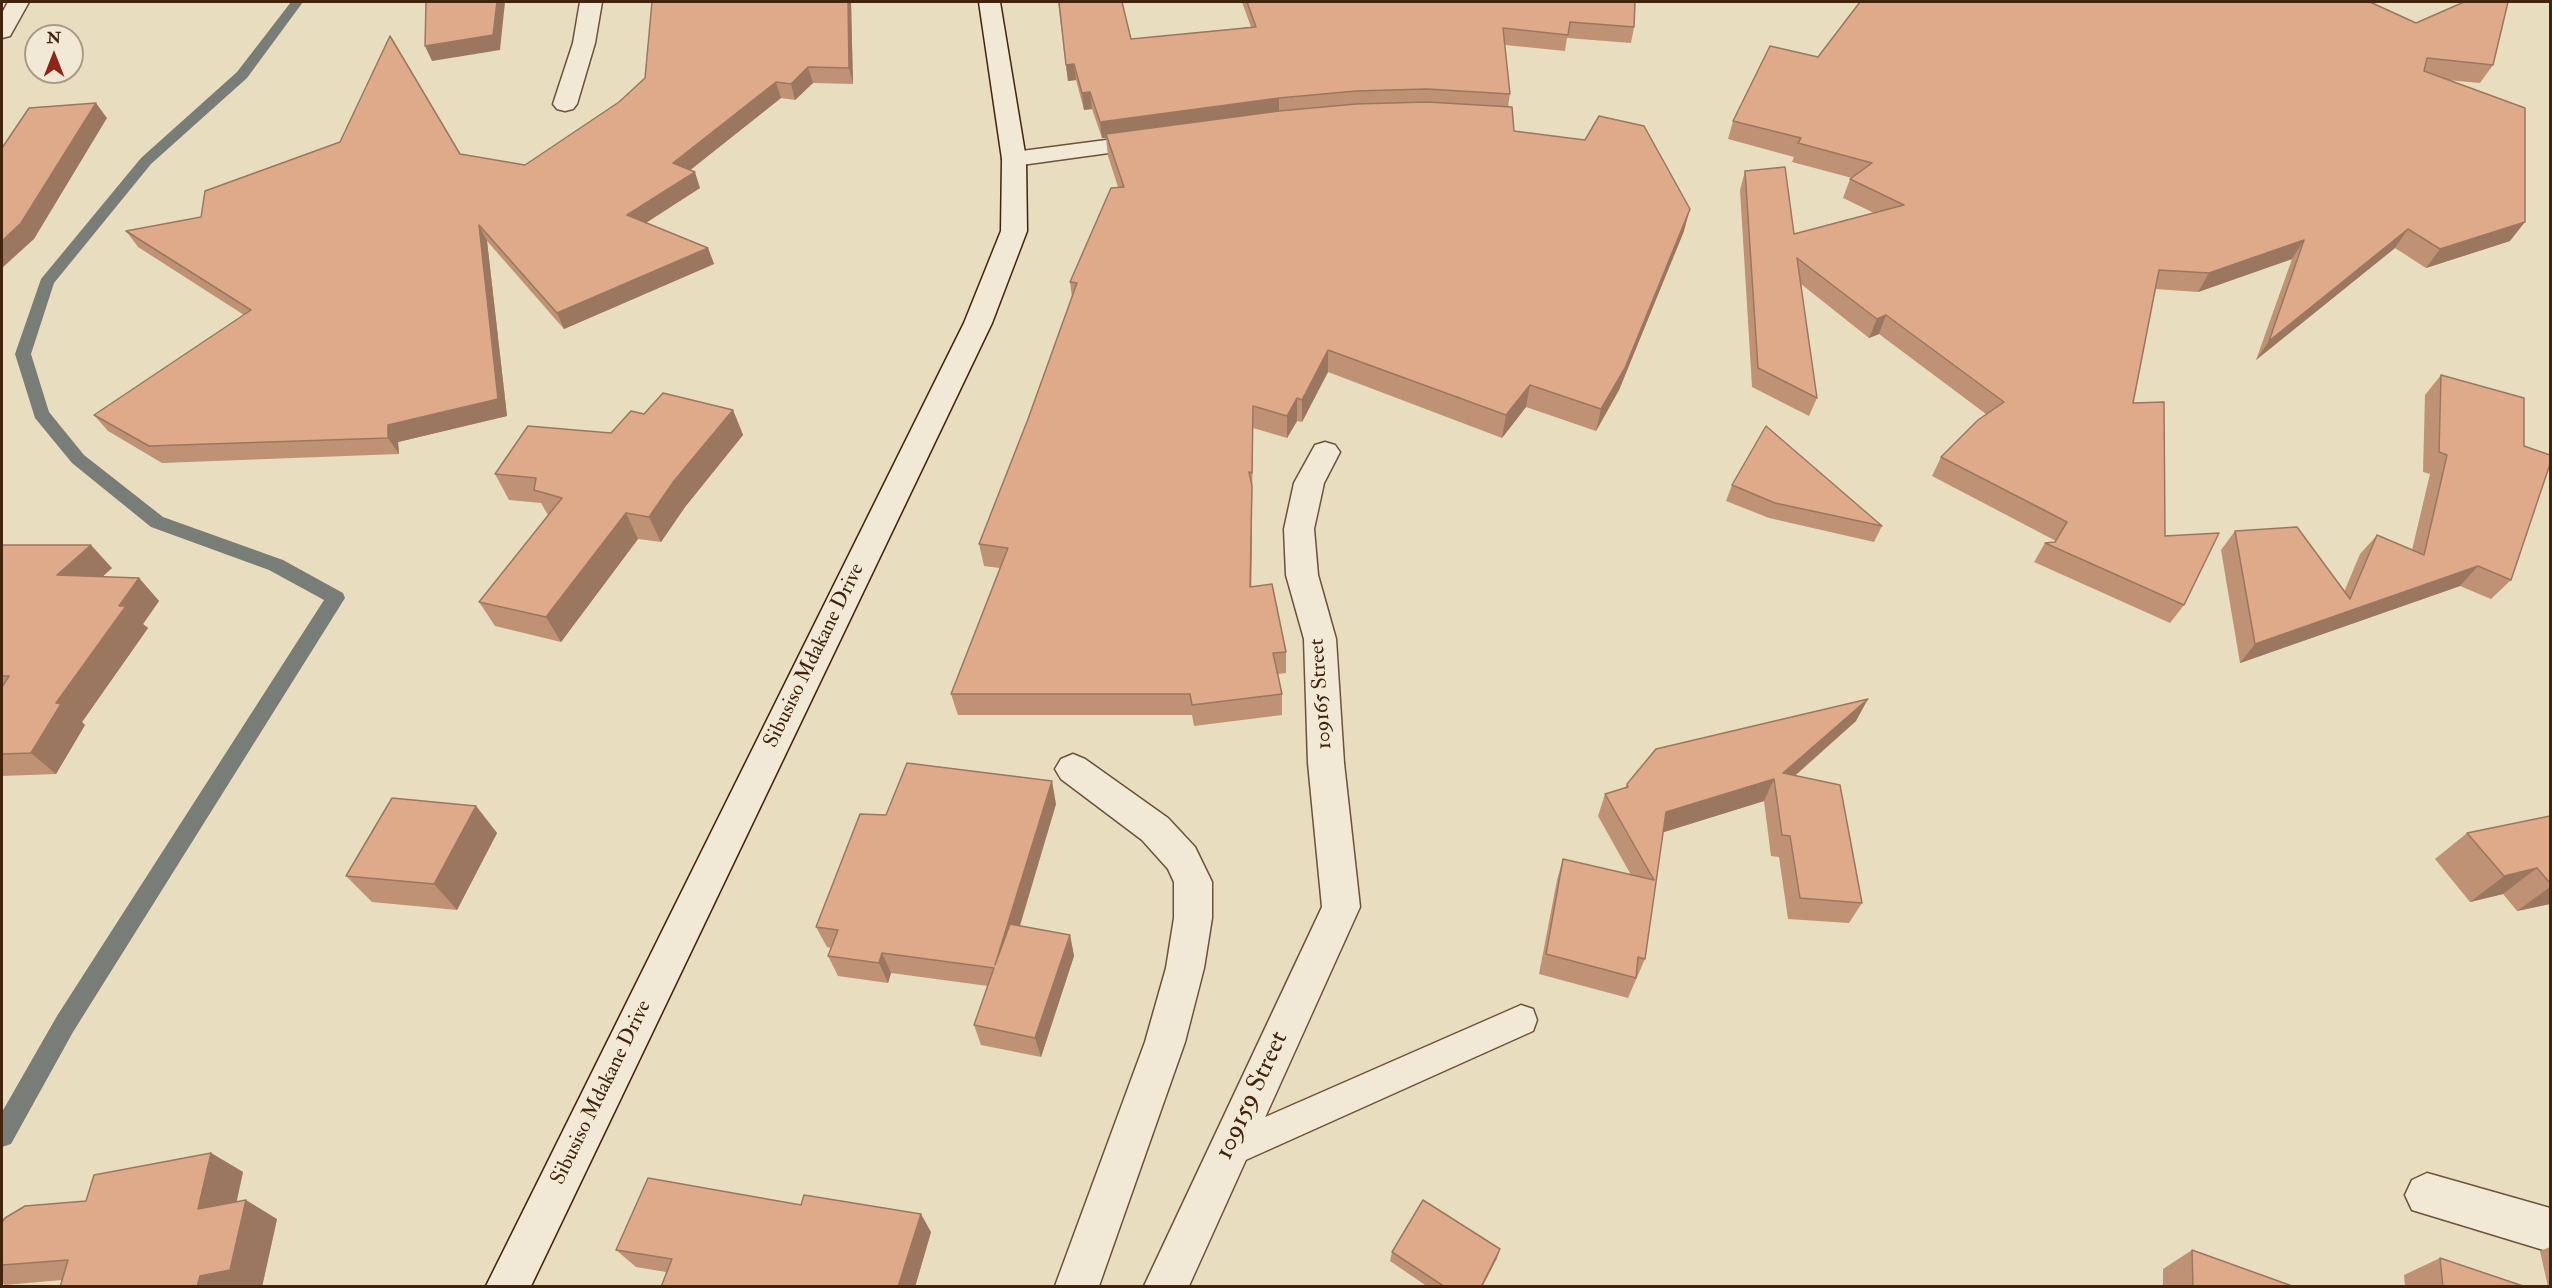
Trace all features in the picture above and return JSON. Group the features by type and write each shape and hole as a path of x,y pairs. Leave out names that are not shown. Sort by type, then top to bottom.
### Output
{"street":[{"path":"2,31 18,2"},
{"path":"565,104 584,43 591,2"},
{"name":"Sibusiso Mdakane Drive","path":"508,1287 978,323 1014,231 1014,159 989,2"},
{"path":"1014,159 1175,138"},
{"name":"109165 Street","path":"1325,452 1309,483 1299,529 1302,575 1320,639 1326,763 1341,907"},
{"path":"1072,769 1155,829 1182,858 1193,882 1193,918 1185,968 1165,1042 1077,1287"},
{"name":"109159 Street","path":"1166,1287 1227,1150 1341,907"},
{"path":"2427,1195 2550,1230"}],"lane":[{"path":"1227,1150 1521,1020"}],"building":[{"path":"426,2 497,2 493,35 425,46"},
{"path":"652,2 848,2 849,68 808,67 791,84 776,82 673,163 695,172 627,215 708,248 557,313 479,225 498,399 388,425 388,438 149,446 94,415 251,310 126,231 201,217 205,191 340,142 390,36 460,154 525,165 619,102 645,78"},
{"path":"1059,2 1122,2 1131,39 1256,27 1247,2 1635,2 1634,27 1570,22 1568,35 1503,28 1510,94 1427,89 1356,91 1279,98 1100,122 1090,92 1082,93 1074,64 1066,65"},
{"path":"1860,2 2370,2 2416,23 2464,2 2508,2 2493,65 2427,58 2424,71 2525,108 2525,222 2440,249 2408,229 2269,341 2304,240 2209,273 2159,270 2133,403 2164,402 2165,536 2219,533 2184,605 2045,543 2055,542 2067,522 1941,457 1978,420 2004,402 1886,315 1877,319 1797,258 1817,398 1758,368 1745,171 1785,167 1794,234 1904,205 1850,179 1872,163 1798,143 1801,138 1733,121 1770,46 1818,57"},
{"path":"1427,102 1512,107 1514,131 1585,140 1599,116 1644,126 1690,209 1625,368 1601,409 1530,385 1506,415 1328,350 1302,400 1297,398 1287,416 1253,406 1252,473 1249,472 1252,486 1250,587 1272,584 1286,652 1273,653 1282,694 1192,705 1190,694 951,694 1008,548 979,544 1028,419 1077,283 1070,282 1111,188 1124,187 1106,134 1279,111 1356,104"},
{"path":"96,103 21,223 2,241 2,148 29,108"},
{"path":"2441,375 2524,398 2524,446 2550,455 2550,464 2511,580 2478,566 2255,644 2235,531 2297,527 2350,599 2377,535 2424,555 2447,455 2439,452"},
{"path":"663,393 733,410 674,481 649,517 626,513 546,617 479,602 562,498 534,490 536,478 495,474 528,426 611,433 631,411 644,414"},
{"path":"1766,426 1882,526 1775,503 1732,485"},
{"path":"2,545 91,545 57,575 139,578 119,606 126,606 56,703 61,704 31,753 2,754 2,687 9,676 2,676"},
{"path":"1868,699 1783,773 1840,785 1862,903 1800,898 1790,836 1782,835 1774,779 1666,812 1645,959 1638,957 1636,978 1546,954 1563,859 1654,880 1605,794 1628,787 1627,784 1656,749"},
{"path":"907,763 1052,781 995,965 1010,924 1070,935 1035,1038 974,1025 994,968 882,953 879,963 828,956 838,930 816,927 860,814 886,815"},
{"path":"392,798 476,806 434,884 346,876"},
{"path":"2550,816 2550,883 2537,868 2504,876 2467,833"},
{"path":"211,1153 198,1209 246,1200 230,1270 200,1276 197,1287 60,1287 68,1260 2,1265 2,1222 25,1206 86,1201 94,1175"},
{"path":"648,1178 801,1205 804,1195 921,1214 898,1287 661,1287 672,1259 616,1250"},
{"path":"1423,1200 1500,1249 1481,1287 1445,1287 1392,1252"},
{"path":"2192,1250 2295,1287 2193,1287"},
{"path":"2440,1258 2526,1287 2443,1287"}],"waterway":[{"path":"2,1135 65,1024 336,598 276,565 157,522 78,459 41,414 23,354 47,282 146,161 242,75 297,2"}]}
